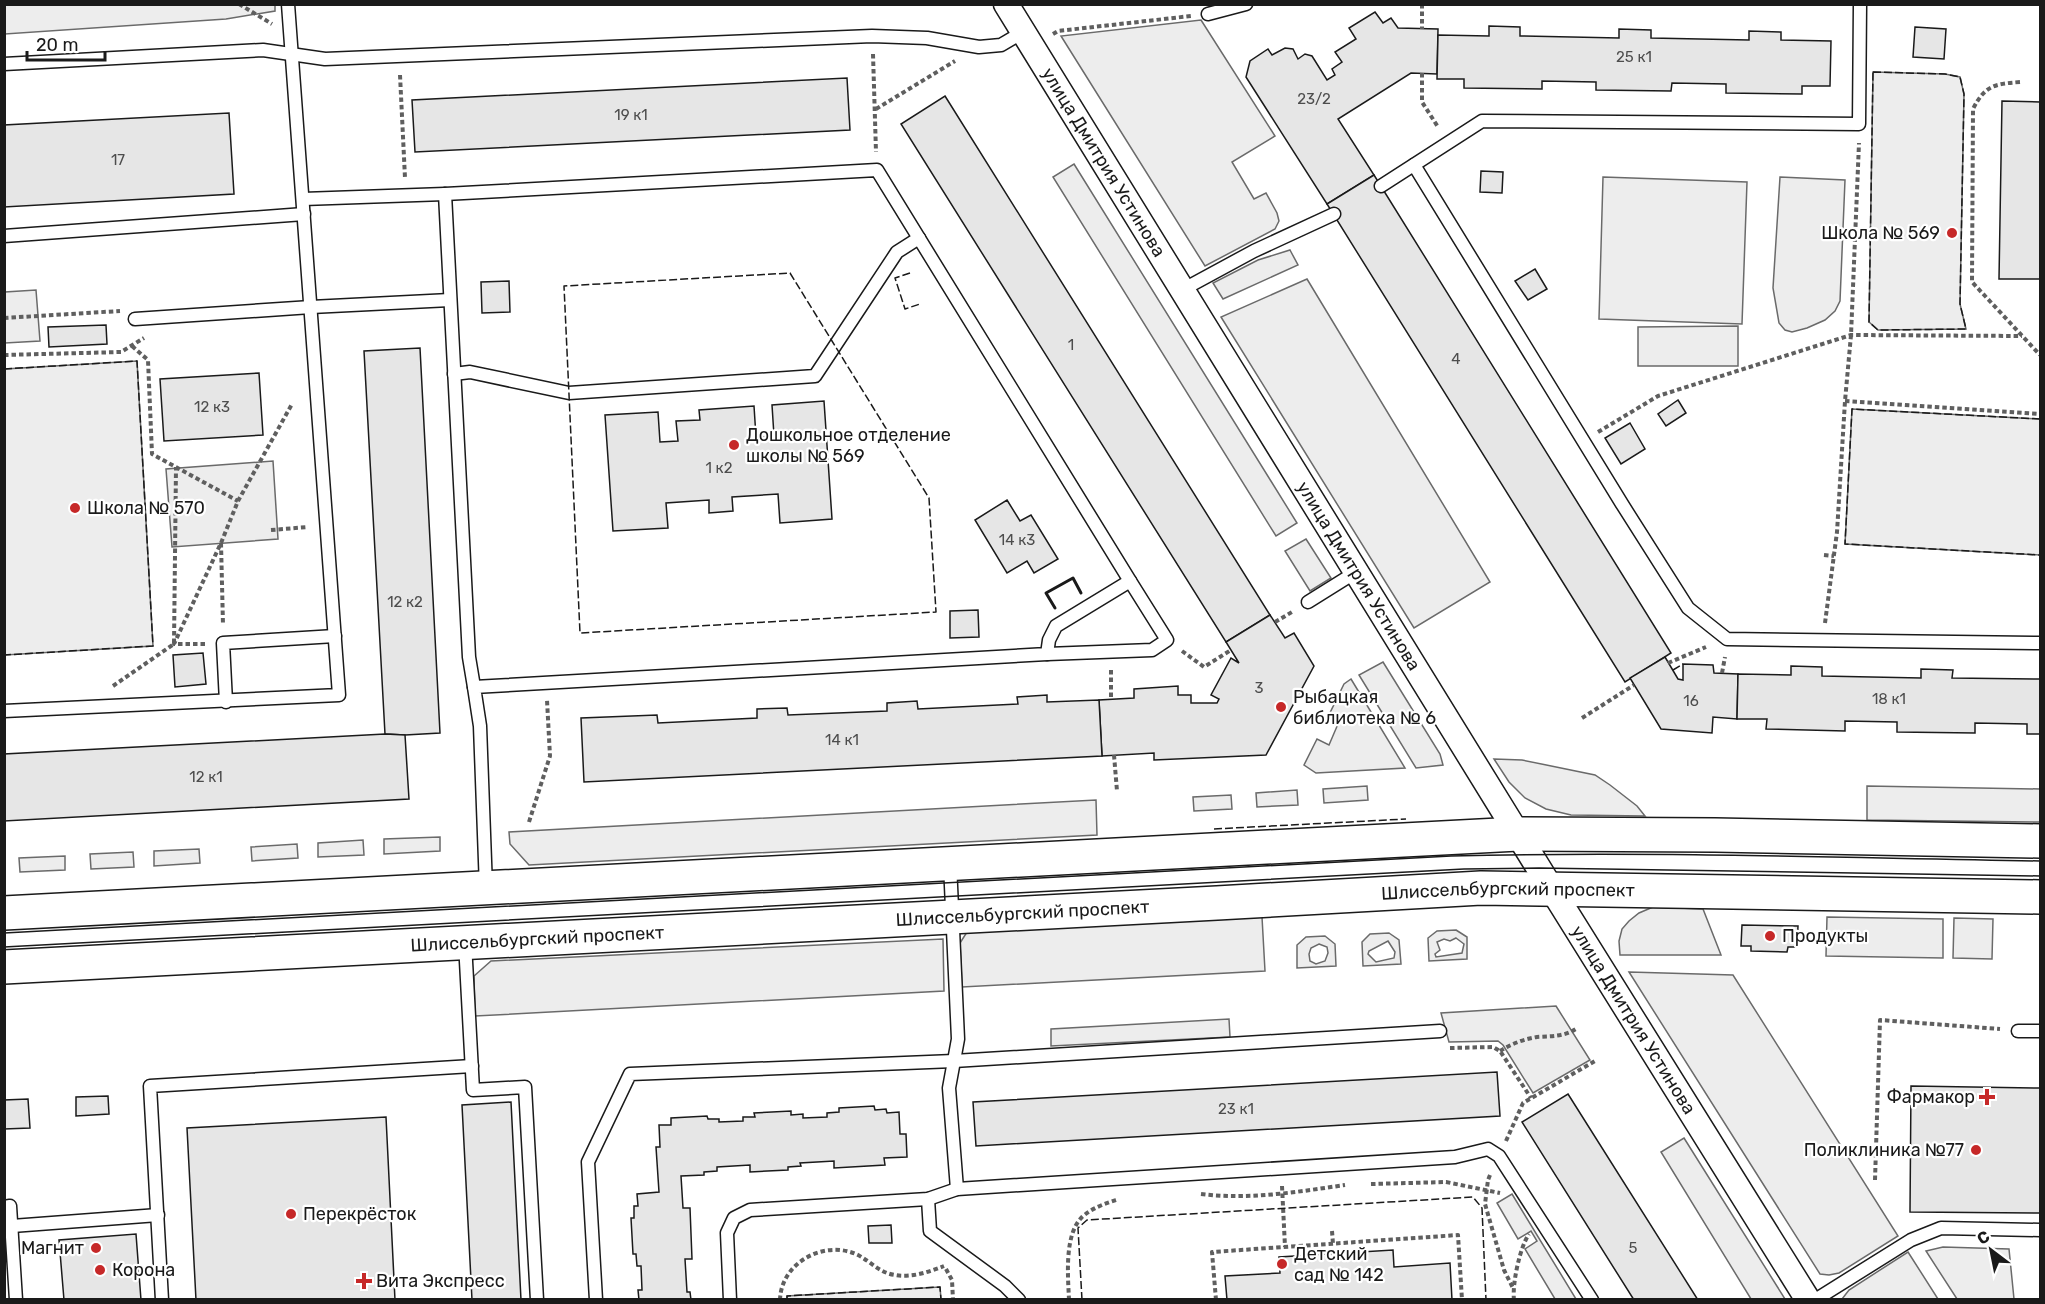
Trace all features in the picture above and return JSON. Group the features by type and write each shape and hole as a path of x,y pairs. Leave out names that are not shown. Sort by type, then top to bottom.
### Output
{"main road":[{"path":"4,913 1518,834 2040,841"},
{"name":"Шлиссельбургский проспект","path":"4,967 1481,888 2040,897"}],"street":[{"name":"улица Дмитрия Устинова","path":"1006,4 1551,888 1808,1299"}],"lane":[{"path":"4,711 339,695 288,4"},
{"path":"1208,14 1246,4"},
{"path":"1381,186 1482,121 1859,124 1860,4"},
{"path":"4,64 263,50 325,59 872,36 927,38 979,47 1001,45 1023,32"},
{"path":"1414,165 1688,608 1727,639 2040,643"},
{"path":"303,199 445,194 877,170 1167,640 1152,650 474,687"},
{"path":"445,194 469,647 480,726 486,888"},
{"path":"4,236 304,214"},
{"path":"1182,290 1254,251 1334,214"},
{"path":"454,374 471,372 569,393 815,376 897,252 919,238"},
{"path":"135,319 450,300"},
{"path":"1308,602 1356,572"},
{"path":"1047,654 1049,640 1056,626 1130,581"},
{"path":"226,702 223,644 335,636"},
{"path":"950,863 958,1039 949,1089 957,1189"},
{"path":"465,943 473,1090 525,1087 537,1299"},
{"path":"596,1299 588,1162 630,1074 954,1061 1440,1031"},
{"path":"2018,1031 2040,1031"},
{"path":"162,1299 150,1086 472,1066"},
{"path":"730,1299 727,1233 734,1218 750,1210 928,1199 957,1189 1455,1157 1488,1149 1499,1156 1592,1299"},
{"path":"928,1199 930,1231 1005,1286 1019,1299"},
{"path":"4,1207 10,1206 16,1299"},
{"path":"12,1226 158,1215"},
{"path":"1815,1299 1911,1240 1941,1228 2040,1230"}],"path":[{"path":"239,4 290,35"},
{"path":"1422,4 1422,29"},
{"path":"2026,4 2036,4"},
{"path":"1052,34 1058,31 1208,14"},
{"path":"872,36 877,170"},
{"path":"876,109 979,47"},
{"path":"399,56 405,195"},
{"path":"1422,73 1422,102 1448,143"},
{"path":"2020,82 1997,84 1980,94 1973,109 1972,282 2040,355"},
{"path":"1823,640 1837,532 1851,335 1859,124"},
{"path":"4,318 118,310 135,319"},
{"path":"4,355 122,352 143,339 158,318"},
{"path":"1583,441 1658,396 1851,335 2022,336"},
{"path":"132,346 148,360 152,454 238,501"},
{"path":"1845,401 2040,414"},
{"path":"81,709 174,644 238,501 292,404"},
{"path":"174,644 176,467"},
{"path":"271,530 327,525"},
{"path":"174,644 223,644 221,543"},
{"path":"1824,555 1834,556"},
{"path":"1668,663 1727,639"},
{"path":"1167,640 1204,667 1231,650"},
{"path":"1110,652 1112,699"},
{"path":"529,822 550,756 546,683"},
{"path":"1582,718 1634,685"},
{"path":"1114,755 1117,791"},
{"path":"1875,1180 1880,1020 2018,1031"},
{"path":"1500,1051 1510,1045 1535,1037 1560,1035 1576,1029"},
{"path":"1440,1031 1448,1048 1493,1047 1500,1051 1531,1098"},
{"path":"1514,1299 1485,1204 1488,1180 1523,1103 1595,1061"},
{"path":"1281,1167 1284,1247"},
{"path":"1365,1184 1446,1182 1486,1189 1509,1196 1524,1195"},
{"path":"1197,1194 1226,1197 1282,1194 1353,1184"},
{"path":"1069,1299 1068,1265 1072,1236 1077,1224 1092,1209 1123,1197"},
{"path":"1512,1288 1527,1237 1543,1223"},
{"path":"1332,1231 1333,1244"},
{"path":"1216,1299 1212,1252 1458,1235 1462,1299"},
{"path":"780,1299 785,1276 796,1264 814,1253 838,1250 858,1255 876,1268 895,1275 916,1275 944,1266 956,1250"},
{"path":"944,1266 952,1280 953,1299"}],"shaded area":[{"path":"5,4 275,4 275,11 226,19 5,34"},
{"path":"1201,20 1275,136 1232,162 1254,199 1266,193 1279,221 1275,229 1205,266 1061,36"},
{"path":"1873,72 1945,74 1960,77 1964,94 1960,304 1966,329 1878,330 1869,322"},
{"path":"1074,164 1297,523 1276,536 1053,177"},
{"path":"1603,177 1747,182 1742,324 1599,319"},
{"path":"1780,177 1845,180 1840,301 1835,311 1825,320 1792,332 1785,330 1779,323 1773,288"},
{"path":"1290,250 1298,265 1223,299 1213,283 1258,260"},
{"path":"1307,279 1490,582 1414,628 1221,317"},
{"path":"36,290 40,341 5,343 5,292"},
{"path":"1738,326 1738,366 1638,366 1638,327"},
{"name":"Школа № 570","path":"137,361 153,646 5,655 5,369"},
{"path":"1852,409 2040,419 2040,555 1845,544"},
{"path":"273,461 278,539 172,547 166,469"},
{"path":"1306,539 1331,578 1310,591 1285,551"},
{"path":"1383,662 1440,754 1443,765 1416,768 1359,675"},
{"path":"1351,679 1405,768 1316,773 1304,765 1317,739 1329,745 1338,724 1327,719 1344,684"},
{"path":"1494,759 1522,760 1595,775 1637,806 1645,816 1571,815 1546,809 1525,798 1509,782"},
{"path":"1367,786 1368,800 1324,803 1323,789"},
{"path":"1867,786 2040,789 2040,822 1867,820"},
{"path":"1297,790 1298,805 1257,807 1256,793"},
{"path":"1231,795 1232,809 1194,811 1193,797"},
{"path":"1096,800 1097,835 529,865 510,844 509,832"},
{"path":"440,837 440,851 384,854 384,839"},
{"path":"363,840 364,855 318,857 318,843"},
{"path":"297,844 298,858 252,861 251,847"},
{"path":"199,849 200,863 154,866 154,851"},
{"path":"133,852 134,867 91,869 90,854"},
{"path":"65,856 65,870 20,872 19,858"},
{"path":"1653,907 1703,909 1721,955 1620,955 1619,941 1622,929 1639,913"},
{"path":"1262,917 1265,971 962,987 960,943 967,932"},
{"path":"1827,917 1943,919 1943,958 1826,956"},
{"path":"1954,918 1993,919 1992,959 1953,958"},
{"path":"1456,930 1467,937 1467,959 1429,961 1428,938 1437,931","holes":["1456,938 1464,944 1462,953 1436,957 1435,954 1440,950 1437,942"]},
{"path":"1389,933 1399,940 1401,964 1363,966 1362,942 1370,934","holes":["1388,941 1395,952 1394,958 1376,962 1368,954 1369,951"]},
{"path":"1325,936 1335,944 1336,966 1297,968 1297,945 1306,937","holes":["1319,944 1327,947 1328,953 1325,961 1316,964 1310,961 1311,948"]},
{"path":"943,939 944,991 475,1016 474,976 491,961"},
{"path":"1629,972 1733,975 1898,1236 1839,1273 1820,1274"},
{"path":"1556,1006 1590,1060 1533,1093 1503,1045 1498,1041 1449,1042 1441,1013"},
{"path":"1229,1019 1230,1037 1051,1046 1051,1029"},
{"path":"1684,1138 1785,1299 1751,1299 1661,1152"},
{"path":"1512,1194 1576,1299 1555,1299 1525,1249 1537,1241 1531,1231 1518,1239 1497,1203"},
{"path":"1943,1247 2009,1249 2014,1299 1957,1299 1926,1251"},
{"path":"1908,1252 1938,1299 1842,1299 1849,1290"},
{"path":"940,1287 941,1299 787,1299 787,1296"}],"building":[{"path":"1375,12 1383,23 1391,18 1398,28 1438,29 1437,74 1411,73 1338,119 1374,175 1327,204 1246,77 1250,61 1268,49 1272,55 1285,48 1293,49 1298,59 1305,54 1312,56 1327,80 1335,75 1332,69 1342,62 1335,52 1356,39 1349,28"},
{"path":"1489,26 1520,27 1520,36 1619,38 1619,29 1651,30 1651,38 1749,40 1749,31 1781,32 1781,40 1831,41 1830,86 1802,86 1802,94 1726,93 1726,84 1672,83 1671,91 1596,90 1596,82 1542,81 1542,89 1464,88 1464,79 1437,79 1438,35 1489,36"},
{"path":"1915,27 1946,29 1944,59 1913,57"},
{"path":"847,78 850,130 415,152 412,100"},
{"path":"945,96 1270,615 1226,642 901,124"},
{"path":"2002,101 2040,102 2040,279 1999,279"},
{"path":"229,113 234,194 4,207 4,125"},
{"path":"1481,171 1503,172 1502,193 1480,192"},
{"path":"1374,175 1671,653 1625,682 1327,204"},
{"path":"1535,269 1547,289 1528,300 1515,281"},
{"path":"509,281 510,312 482,313 481,282"},
{"path":"106,325 107,344 49,347 48,327"},
{"path":"420,348 440,733 385,734 364,351"},
{"path":"259,373 263,435 164,441 160,379"},
{"path":"1678,400 1686,413 1666,426 1658,414"},
{"path":"824,401 832,519 780,523 778,494 732,497 733,511 709,513 709,500 666,503 668,528 613,531 605,415 658,412 660,442 678,441 676,421 700,420 699,410 754,406 756,437 774,436 772,405"},
{"path":"1630,423 1645,449 1621,464 1605,438"},
{"path":"1007,500 1020,521 1031,515 1058,559 1034,573 1027,561 1007,573 975,520"},
{"path":"978,610 979,637 950,638 950,611"},
{"path":"1270,615 1285,638 1294,633 1314,666 1266,755 1154,760 1154,753 1102,756 1099,700 1134,698 1134,689 1178,686 1178,695 1191,695 1191,703 1217,703 1219,699 1211,695 1231,658 1239,663 1226,642"},
{"path":"203,653 206,684 175,687 173,655"},
{"path":"1665,657 1678,679 1683,680 1683,664 1713,665 1714,673 1738,674 1737,719 1713,717 1712,733 1661,729 1630,678"},
{"path":"1791,666 1822,667 1822,676 1921,678 1921,669 1953,670 1952,678 2040,679 2040,734 2027,734 2027,724 1975,723 1975,733 1897,732 1897,722 1845,721 1845,731 1766,729 1767,719 1737,719 1738,674 1791,675"},
{"path":"1047,695 1047,702 1099,700 1102,756 584,782 581,718 657,715 658,723 757,718 757,709 787,708 788,715 887,711 887,703 917,701 918,709 1018,704 1017,697"},
{"path":"385,734 405,735 409,799 4,821 4,754"},
{"name":"Продукты","path":"1742,925 1798,926 1797,947 1788,947 1787,952 1751,951 1751,946 1741,946"},
{"path":"1497,1072 1500,1116 976,1146 973,1102"},
{"name":"Поликлиника №77","path":"1911,1086 2040,1088 2040,1213 1910,1212"},
{"path":"1568,1094 1698,1300 1634,1300 1522,1122"},
{"path":"108,1096 109,1114 76,1116 76,1097"},
{"path":"28,1099 30,1128 4,1129 4,1100"},
{"path":"511,1102 521,1300 472,1300 462,1105"},
{"path":"874,1106 875,1110 886,1109 887,1113 899,1112 900,1134 906,1134 907,1157 884,1158 885,1165 834,1168 834,1161 800,1163 801,1166 788,1167 788,1170 750,1172 750,1165 717,1167 717,1171 704,1172 704,1175 681,1176 683,1208 690,1208 692,1259 685,1259 687,1292 690,1292 691,1300 639,1300 638,1290 642,1290 641,1266 637,1266 636,1254 633,1254 631,1218 634,1218 634,1206 638,1206 637,1194 659,1192 656,1147 660,1147 659,1125 671,1125 671,1118 707,1116 708,1119 719,1119 719,1122 743,1121 743,1117 755,1117 754,1113 791,1111 791,1115 803,1114 803,1118 827,1117 827,1113 839,1112 839,1108"},
{"name":"Перекрёсток","path":"386,1117 395,1300 196,1300 187,1128"},
{"path":"891,1225 892,1243 869,1243 868,1226"},
{"name":"Корона","path":"136,1234 141,1300 64,1300 59,1240"},
{"path":"1393,1250 1394,1267 1450,1263 1452,1300 1227,1300 1225,1276 1280,1273 1279,1257"}],"tram line":[{"path":"4,933 1451,856 1672,855 2040,861"},
{"path":"4,947 1464,869 1539,868 2040,876"}],"fence":[{"path":"1873,72 1945,74 1960,77 1964,94 1960,304 1966,329 1878,330 1869,322 1873,72"},
{"path":"790,273 929,498 936,612 580,633 564,286 790,273"},
{"path":"910,273 895,278 905,309 920,304"},
{"path":"4,369 137,361 153,646 4,655"},
{"path":"2040,419 1852,409 1845,544 2040,555"},
{"path":"1673,670 1683,664"},
{"path":"1214,829 1406,819"},
{"path":"1082,1300 1078,1228 1087,1220 1473,1197 1482,1208 1486,1300"},
{"path":"787,1300 787,1296 940,1287 941,1300"}],"wall":[{"path":"1055,608 1046,593 1073,578 1081,593"}],"place":[{"name":"Школа № 569","path":"1952,233"},
{"name":"Дошкольное отделение школы № 569","path":"734,445"},
{"name":"Школа № 570","path":"75,508"},
{"name":"Рыбацкая библиотека № 6","path":"1281,707"},
{"name":"Продукты","path":"1770,936"},
{"name":"Фармакор","path":"1987,1097"},
{"name":"Поликлиника №77","path":"1976,1150"},
{"name":"Перекрёсток","path":"291,1214"},
{"name":"Магнит","path":"96,1248"},
{"name":"Детский сад № 142","path":"1282,1264"},
{"name":"Корона","path":"100,1270"},
{"name":"Вита Экспресс","path":"364,1281"}]}
